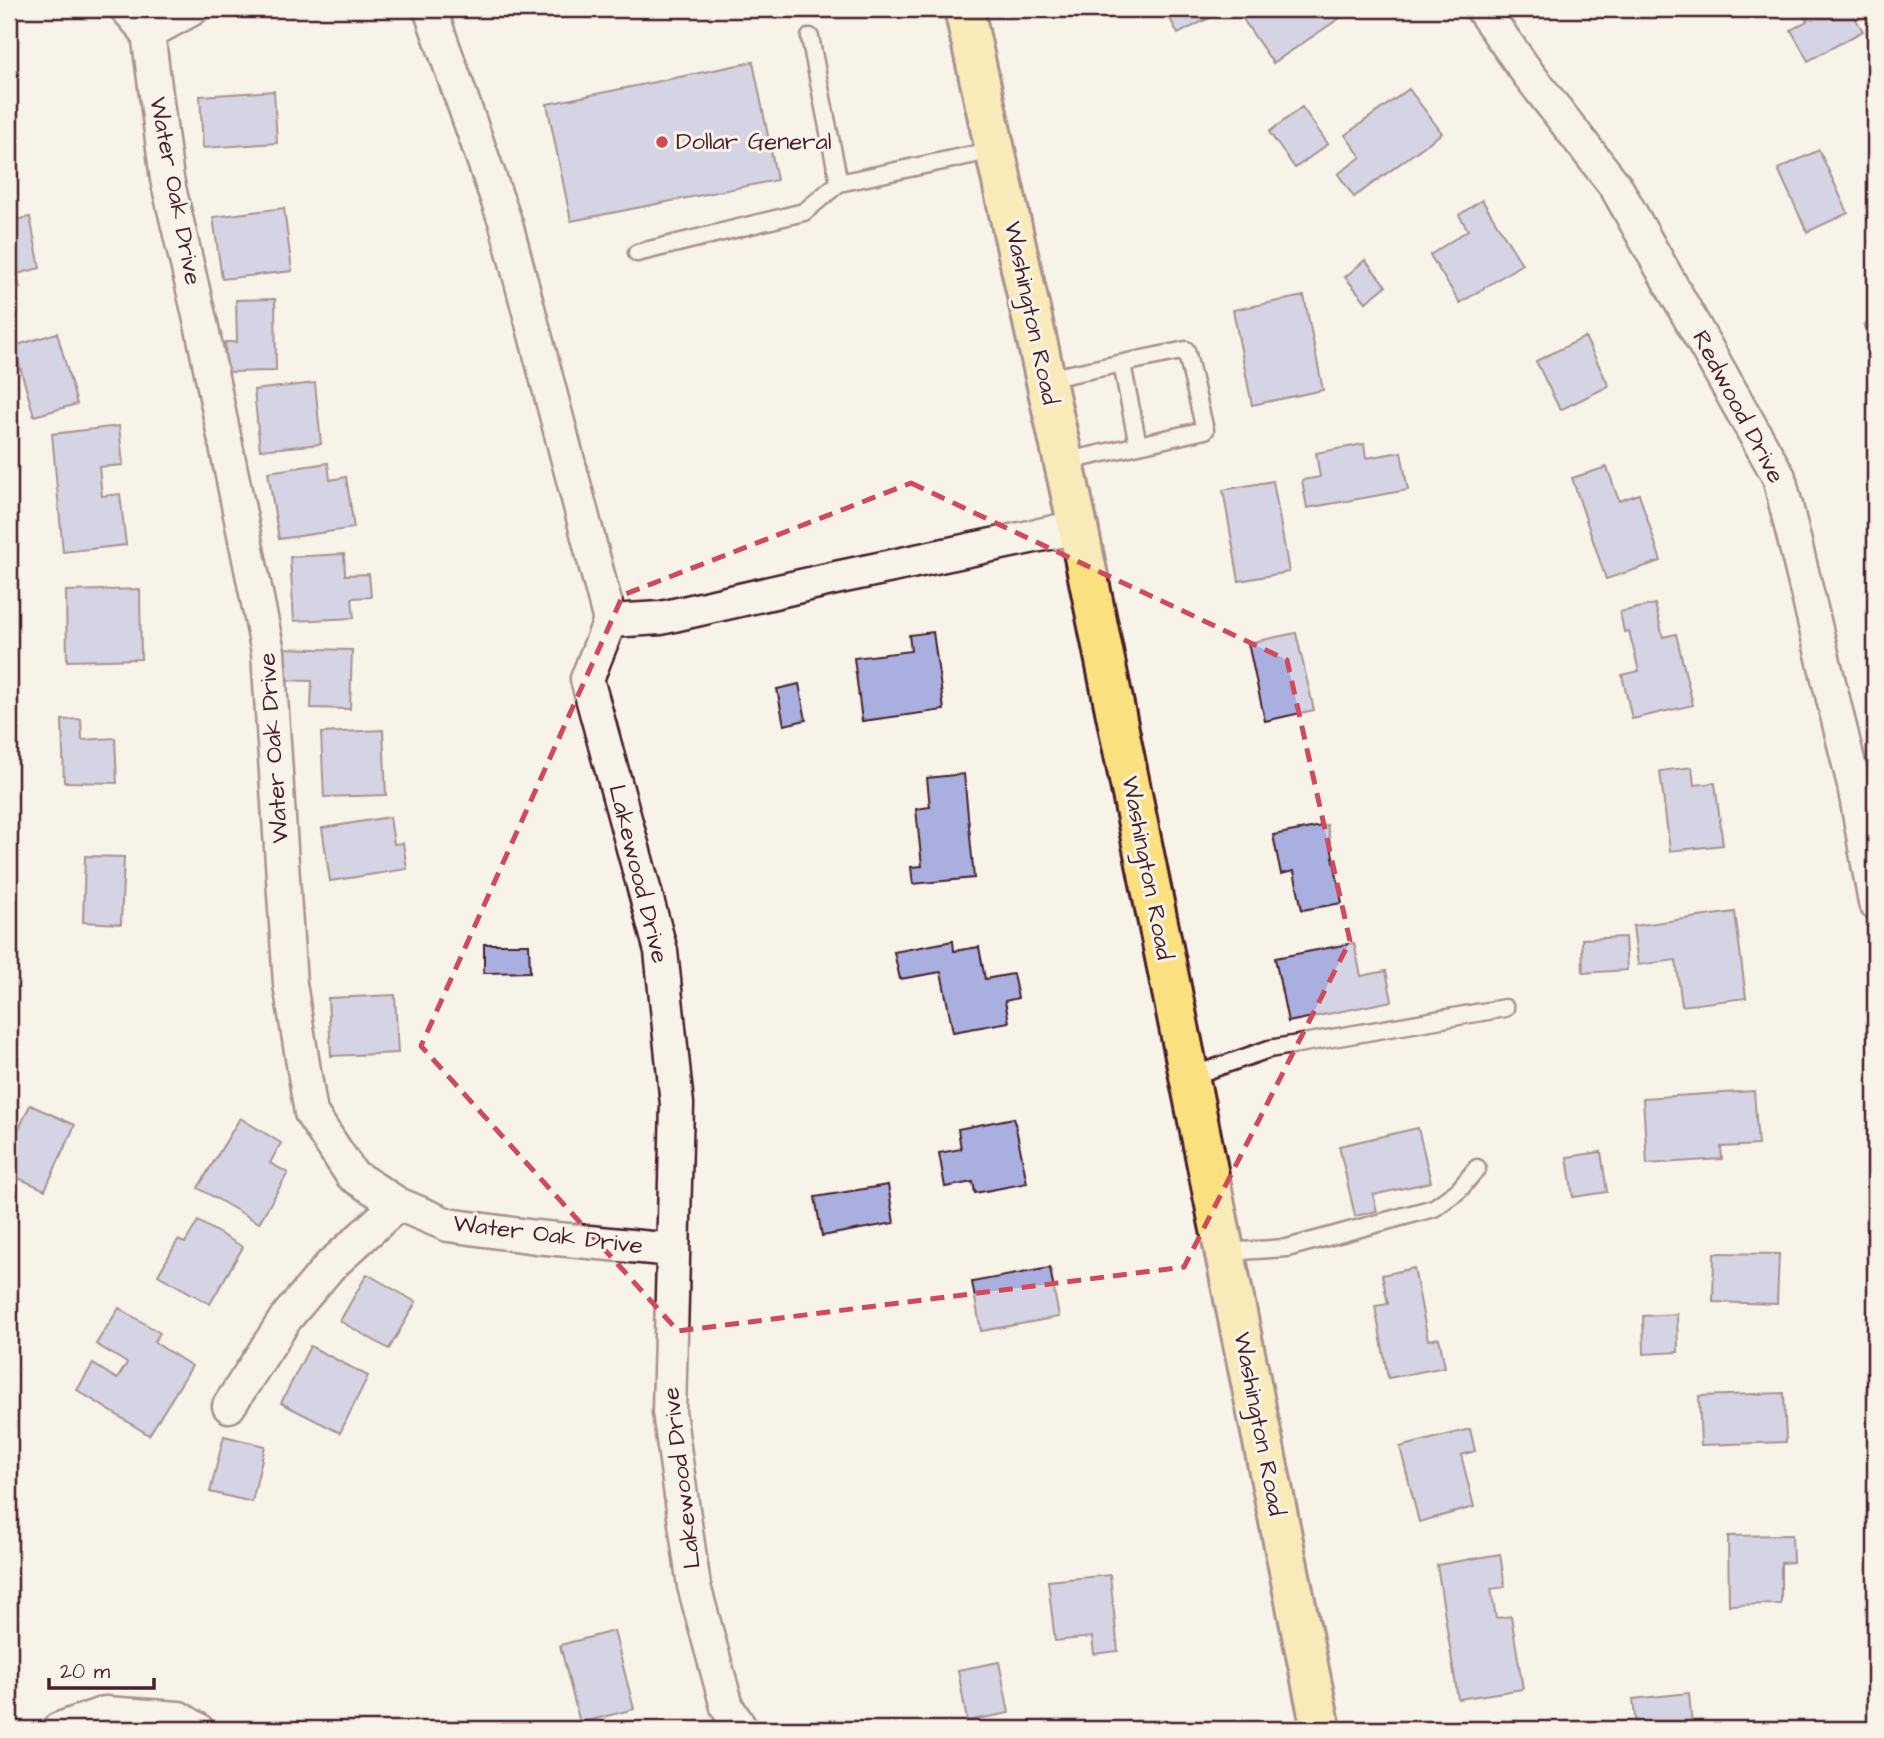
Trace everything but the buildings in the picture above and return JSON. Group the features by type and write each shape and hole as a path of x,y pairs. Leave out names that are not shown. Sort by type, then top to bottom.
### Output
{"main road":[{"name":"Washington Road","path":"964,9 1078,527 1321,1729"}],"street":[{"path":"127,9 148,33 192,9"},
{"path":"430,9 506,224 610,621 660,618 1078,527"},
{"name":"Redwood Drive","path":"1482,9 1529,75 1616,187 1779,477 1865,784 1875,903"},
{"name":"Water Oak Drive","path":"148,33 167,178 202,328 268,652 290,984 310,1113 352,1175 398,1204 448,1225 536,1237 673,1250"},
{"name":"Lakewood Drive","path":"610,621 587,679 661,951 677,1104 669,1412 694,1586 727,1707 741,1729"},
{"path":"229,1406 286,1318 320,1277 398,1204"},
{"path":"59,1729 105,1713 179,1718 197,1729"}],"lane":[{"path":"810,37 839,183"},
{"path":"637,253 804,212 839,183 995,149"},
{"path":"1045,379 1186,350 1205,430 1063,462"},
{"path":"1122,364 1138,445"},
{"path":"1189,1077 1269,1049 1505,1008"},
{"path":"1224,1252 1287,1248 1434,1208 1459,1190 1477,1168"}],"highlighted area":[{"path":"911,483 1287,660 1350,941 1184,1267 678,1331 421,1046 623,595"}],"place":[{"name":"Dollar General","path":"662,142"}]}
